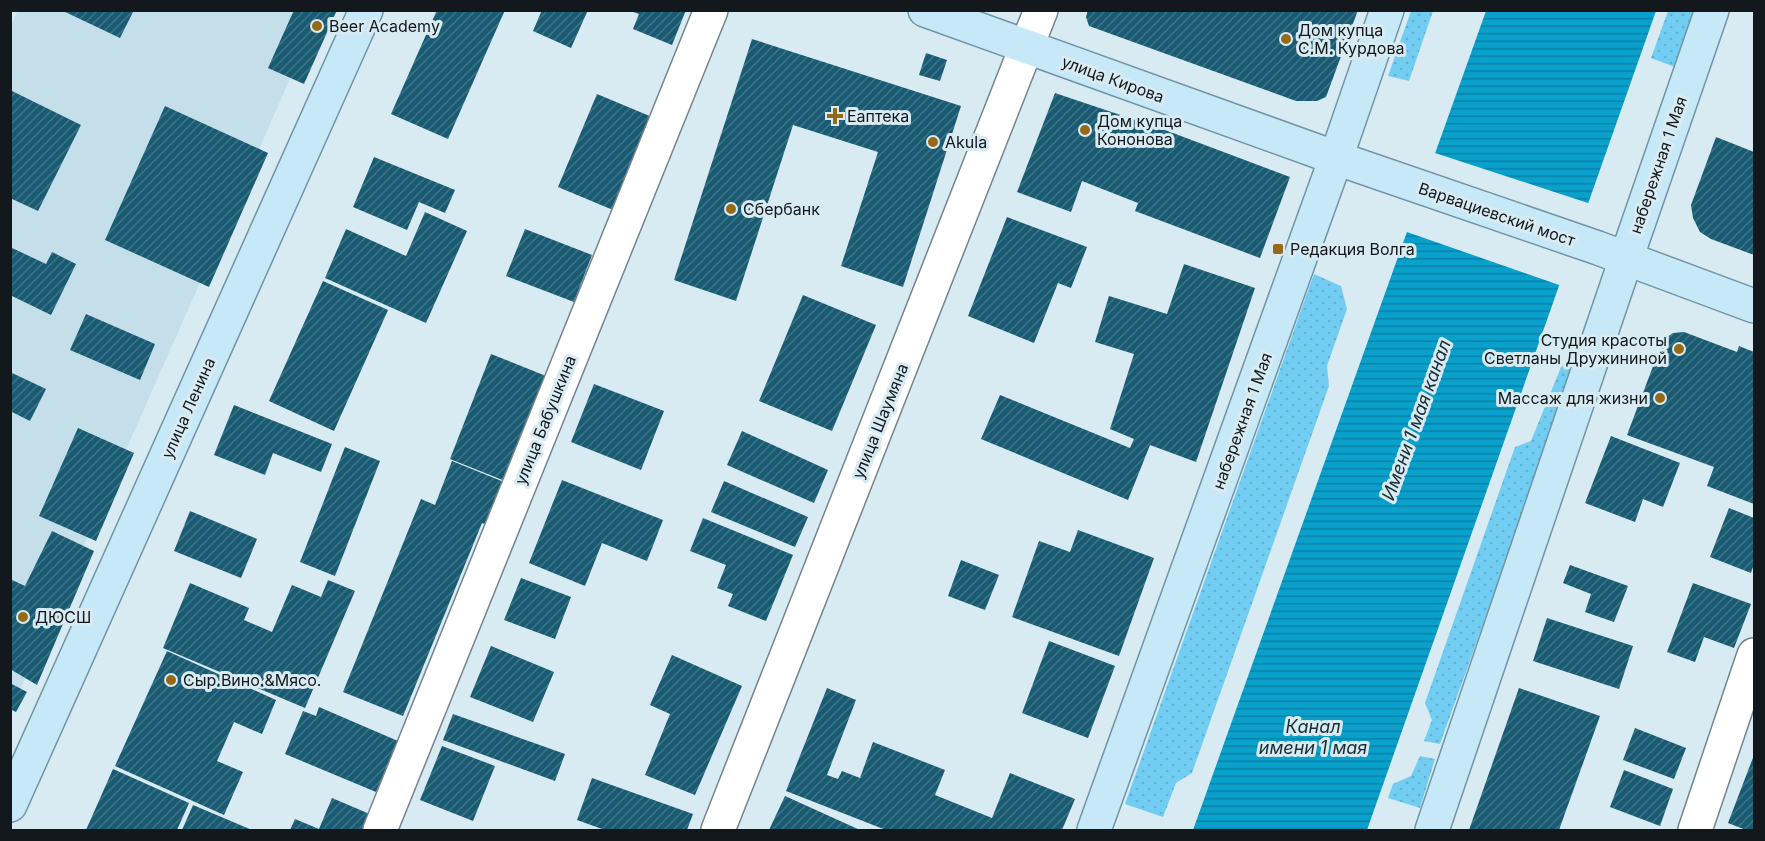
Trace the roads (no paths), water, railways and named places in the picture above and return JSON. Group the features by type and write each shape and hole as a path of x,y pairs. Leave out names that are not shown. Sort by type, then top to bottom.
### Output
{"main road":[{"name":"улица Ленина","path":"10,805 366,10"},
{"name":"улица Кирова","path":"925,10 1395,179"},
{"name":"набережная 1 Мая","path":"1094,831 1387,10"},
{"name":"набережная 1 Мая","path":"1432,831 1612,254 1712,10"},
{"name":"Варвациевский мост","path":"1395,179 1612,254"},
{"path":"1612,254 1755,306"}],"street":[{"name":"улица Бабушкина","path":"380,831 711,10"},
{"name":"улица Шаумяна","path":"718,831 1028,48 1041,10"},
{"path":"1695,831 1755,655"}],"water":[{"name":"Канал имени 1 мая","path":"1486,11 1656,11 1367,830 1193,830"}],"place":[{"name":"Beer Academy","path":"317,26"},
{"name":"Дом купца С.М. Курдова","path":"1286,39"},
{"name":"Еаптека","path":"835,116"},
{"name":"Дом купца Кононова","path":"1085,130"},
{"name":"Akula","path":"933,142"},
{"name":"Сбербанк","path":"731,209"},
{"name":"Редакция Волга","path":"1278,249"},
{"name":"Студия красоты Светланы Дружининой","path":"1679,349"},
{"name":"Массаж для жизни","path":"1660,398"},
{"name":"ДЮСШ","path":"23,617"},
{"name":"Сыр.Вино.&Мясо.","path":"171,680"}],"water label":[{"name":"Имени 1 мая канал","path":"1416,420"}]}
